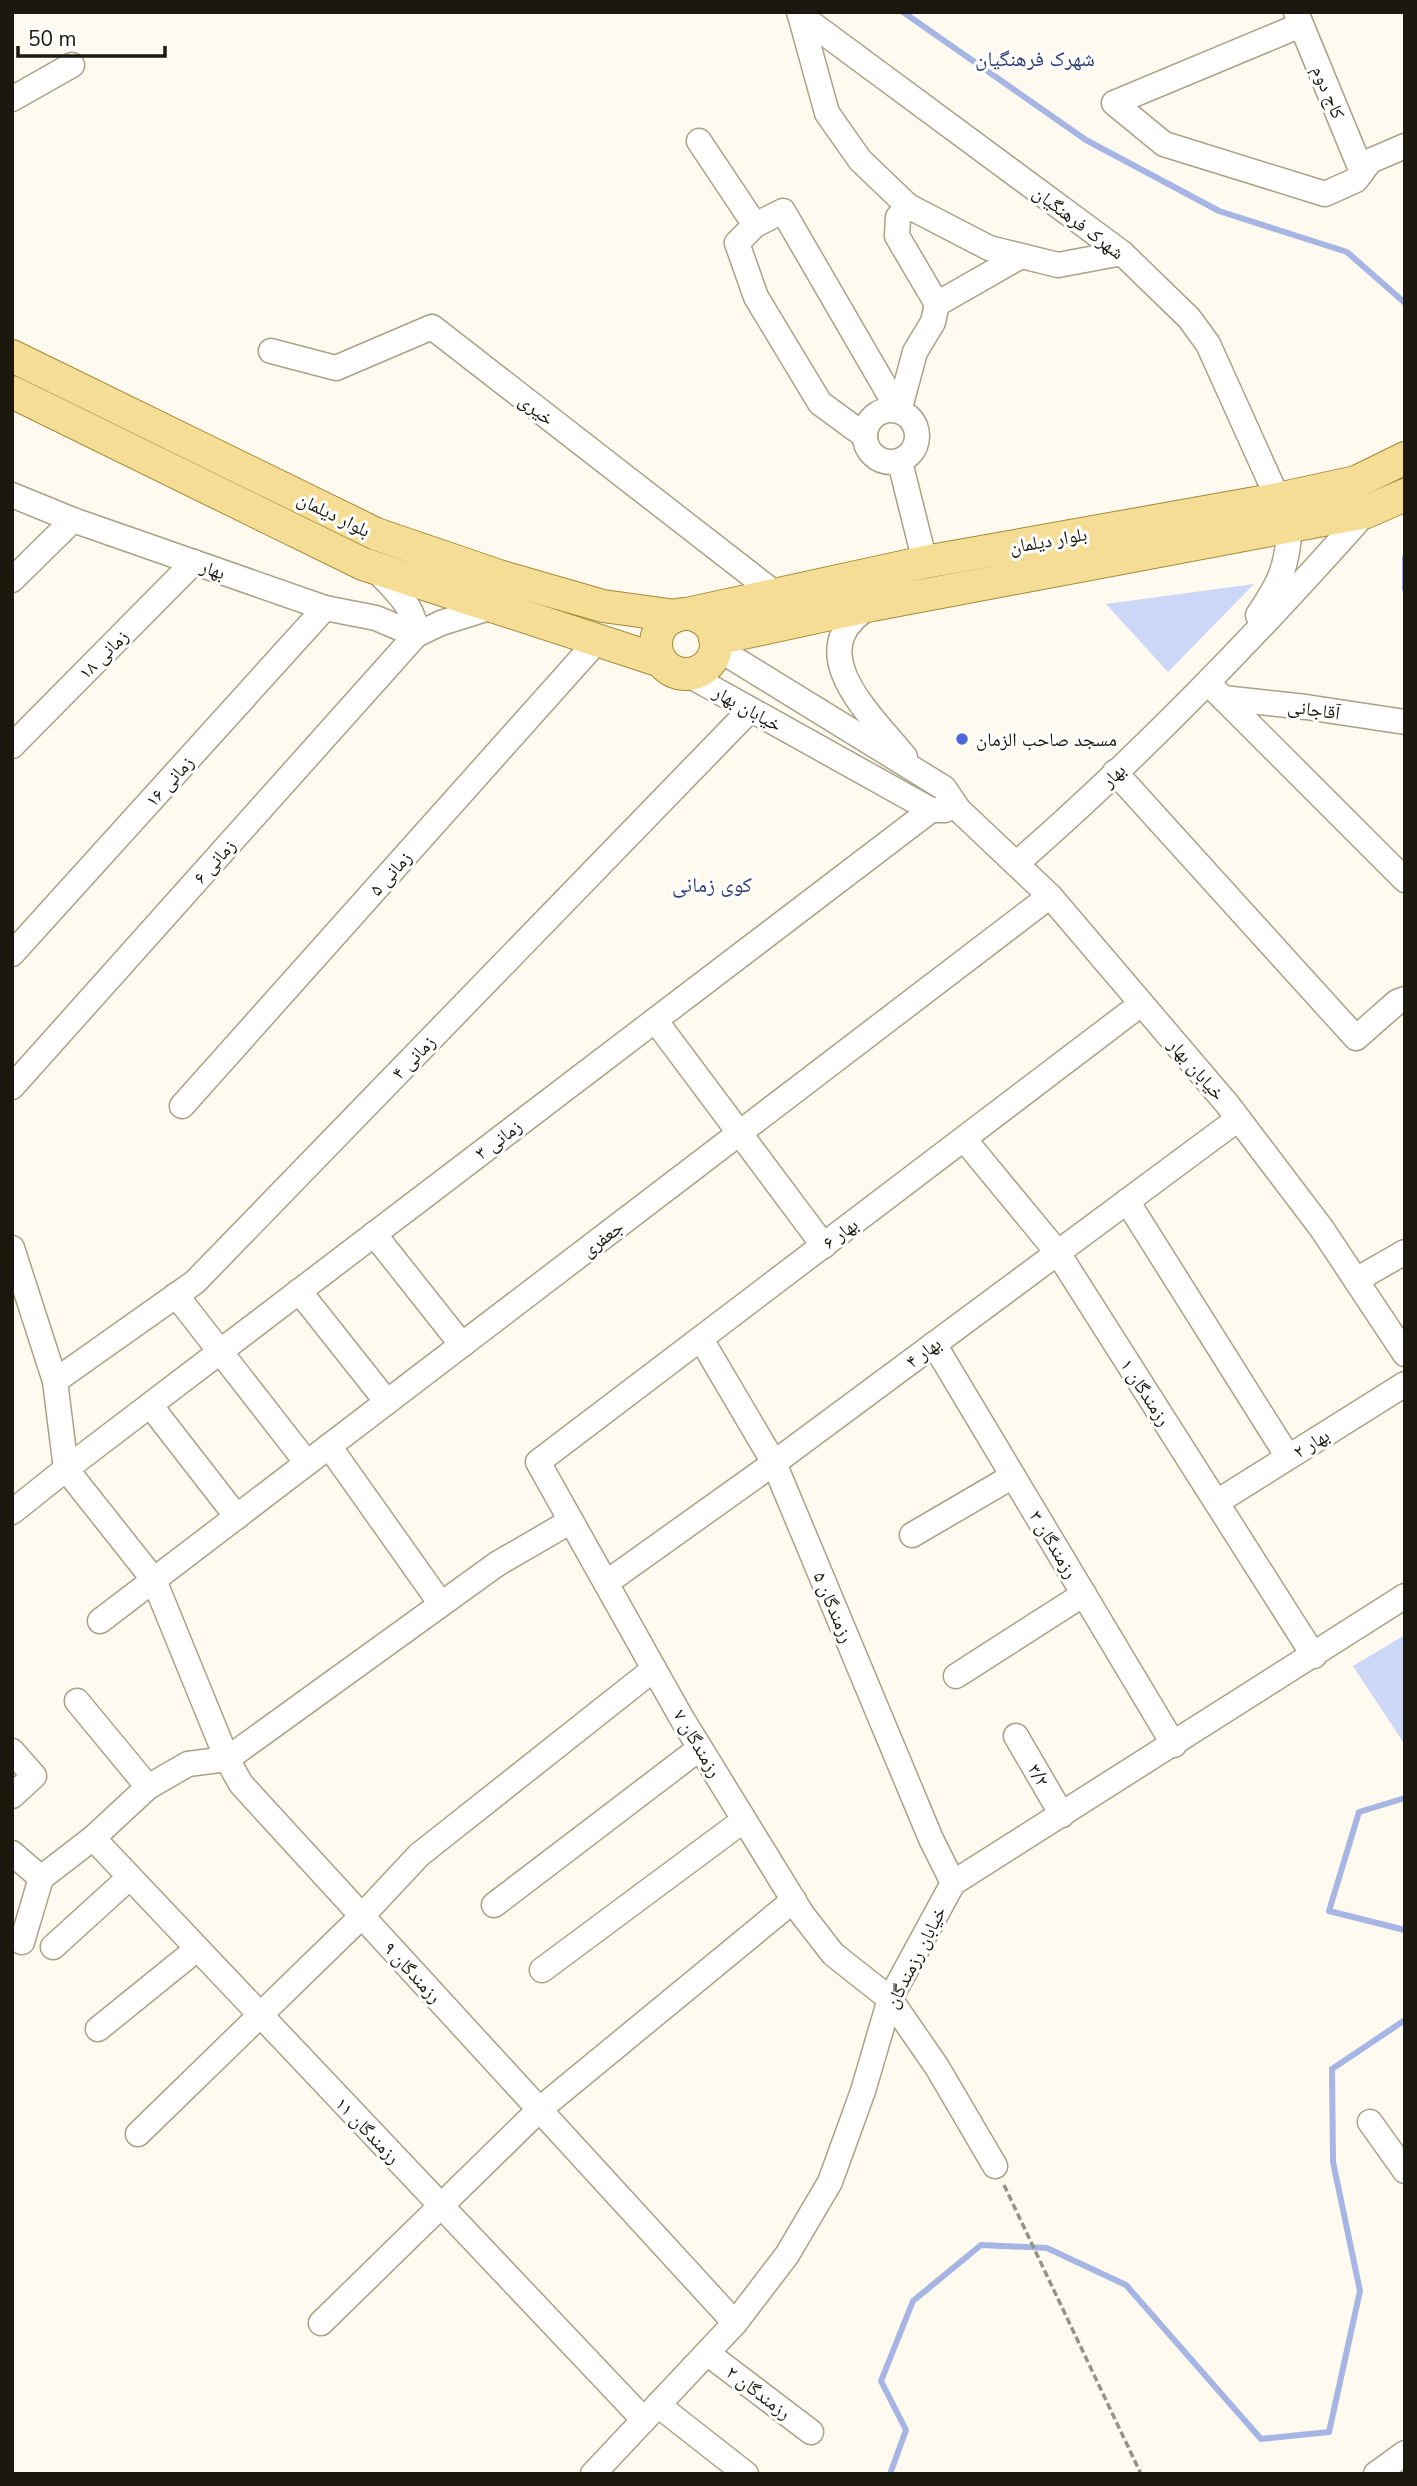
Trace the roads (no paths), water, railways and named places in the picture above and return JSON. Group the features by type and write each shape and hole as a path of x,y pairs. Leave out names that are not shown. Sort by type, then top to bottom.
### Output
{"main road":[{"name":"بلوار دیلمان","path":"12,356 376,534 499,576 603,606 681,615 925,562 1284,512 1383,505"},
{"name":"بلوار دیلمان","path":"12,392 374,568 598,640 674,668"},
{"name":"بلوار دیلمان","path":"715,643 1284,512 1405,458"},
{"path":"681,615 706,622 715,643 711,661 694,673 674,668 656,651 659,630 666,621 681,615"}],"street":[{"path":"800,14 827,113 860,160 908,206 989,248 1058,265 1122,253"},
{"name":"شهرک فرهنگیان","path":"800,14 1122,253 1189,318 1208,344 1284,512"},
{"path":"1298,19 1114,103 1164,144 1325,194 1356,180 1370,161 1405,146"},
{"name":"کاج دوم","path":"1298,19 1362,172"},
{"path":"12,99 72,65"},
{"path":"699,141 755,225"},
{"path":"900,411 915,352 933,322 937,304 897,236 898,217 908,206"},
{"path":"865,436 820,403 756,297 737,243 755,225 783,211 900,411 913,420 918,436 913,452 900,462 883,462 870,452 865,436 870,421 883,411 900,411"},
{"path":"937,304 1021,256"},
{"name":"خیری","path":"271,351 336,368 432,327 776,595"},
{"path":"900,462 925,562"},
{"name":"بهار","path":"12,495 72,520 325,607 376,618 416,635"},
{"name":"بهار","path":"1016,864 1115,772 1216,691 1285,604 1383,505"},
{"name":"بهار","path":"1216,691 1282,579 1288,554 1284,512"},
{"path":"12,580 72,520"},
{"name":"زمانی ۱۸","path":"12,746 194,562"},
{"path":"374,568 398,593 417,621 416,635 441,623 492,607"},
{"path":"872,605 853,619 846,630 839,652 843,675 854,694 916,771"},
{"name":"زمانی ۱۶","path":"12,954 325,607"},
{"name":"زمانی ۶","path":"12,1087 416,635"},
{"name":"زمانی ۵","path":"182,1106 598,640"},
{"name":"خیابان بهار","path":"715,643 944,788 959,810 1050,896 1238,1119 1322,1229 1405,1354"},
{"name":"خیابان بهار","path":"674,668 931,810 959,810"},
{"path":"1216,691 1405,880"},
{"name":"آقاجانی","path":"1216,691 1405,722"},
{"name":"زمانی ۴","path":"55,1381 194,1282 750,710"},
{"path":"1115,772 1356,1038 1397,1002 1405,999"},
{"name":"زمانی ۳","path":"12,1512 931,810"},
{"name":"جعفری","path":"100,1621 1050,896"},
{"name":"بهار ۶","path":"538,1462 1141,1004"},
{"path":"655,1020 824,1246"},
{"name":"بهار ۴","path":"606,1583 774,1463 1238,1119"},
{"name":"رزمندگان ۱","path":"964,1139 1058,1253 1314,1656"},
{"path":"1127,1201 1288,1457"},
{"path":"374,1234 463,1345"},
{"path":"1356,1280 1405,1252"},
{"path":"13,1255 55,1381 66,1469"},
{"path":"299,1291 387,1402"},
{"path":"176,1295 307,1464"},
{"name":"رزمندگان ۵","path":"701,1339 774,1463 931,1839 953,1883"},
{"name":"رزمندگان ۳","path":"934,1344 1174,1745"},
{"name":"بهار ۲","path":"1217,1502 1405,1384"},
{"path":"150,1405 237,1517"},
{"path":"330,1446 441,1604"},
{"name":"رزمندگان ۷","path":"538,1462 700,1748 794,1900 833,1954 890,1999 937,2067 995,2166"},
{"name":"رزمندگان ۹","path":"66,1469 154,1580 227,1759 241,1784 736,2323"},
{"path":"912,1535 1013,1476"},
{"path":"22,1942 41,1878 93,1838 148,1787 188,1764 227,1759 497,1564 571,1521"},
{"path":"956,1676 1084,1594"},
{"name":"خیابان رزمندگان","path":"605,2470 651,2413 736,2323 787,2255 830,2182 863,2091 890,1999 953,1883 1405,1596"},
{"path":"138,2134 362,1916 419,1855 654,1669"},
{"path":"77,1701 148,1787"},
{"name":"۳/۲","path":"1016,1736 1062,1815"},
{"path":"494,1905 700,1748"},
{"path":"12,1751 34,1776 12,1796"},
{"path":"542,1970 744,1820"},
{"name":"رزمندگان ۱۱","path":"93,1838 440,2206 651,2413 746,2474"},
{"path":"12,1853 41,1878"},
{"path":"53,1947 130,1877"},
{"path":"321,2323 540,2109 794,1900"},
{"path":"98,2029 197,1949"},
{"path":"1370,2122 1405,2171"},
{"name":"رزمندگان ۲","path":"707,2353 811,2432"},
{"path":"1376,2474 1405,2453"}],"waterway":[{"path":"903,12 1086,140 1219,211 1347,252 1405,303"},
{"path":"1405,557 1405,589"},
{"path":"1405,1798 1359,1812 1329,1911 1405,1930"},
{"path":"890,2474 906,2430 881,2381 913,2301 981,2245 1047,2248 1126,2285 1261,2439 1329,2432 1360,2291 1333,2162 1332,2069 1405,2020"}],"place":[{"name":"مسجد صاحب الزمان","path":"962,739"}],"district":[{"name":"شهرک فرهنگیان","path":"1035,59"},
{"name":"کوی زمانی","path":"712,885"}]}
